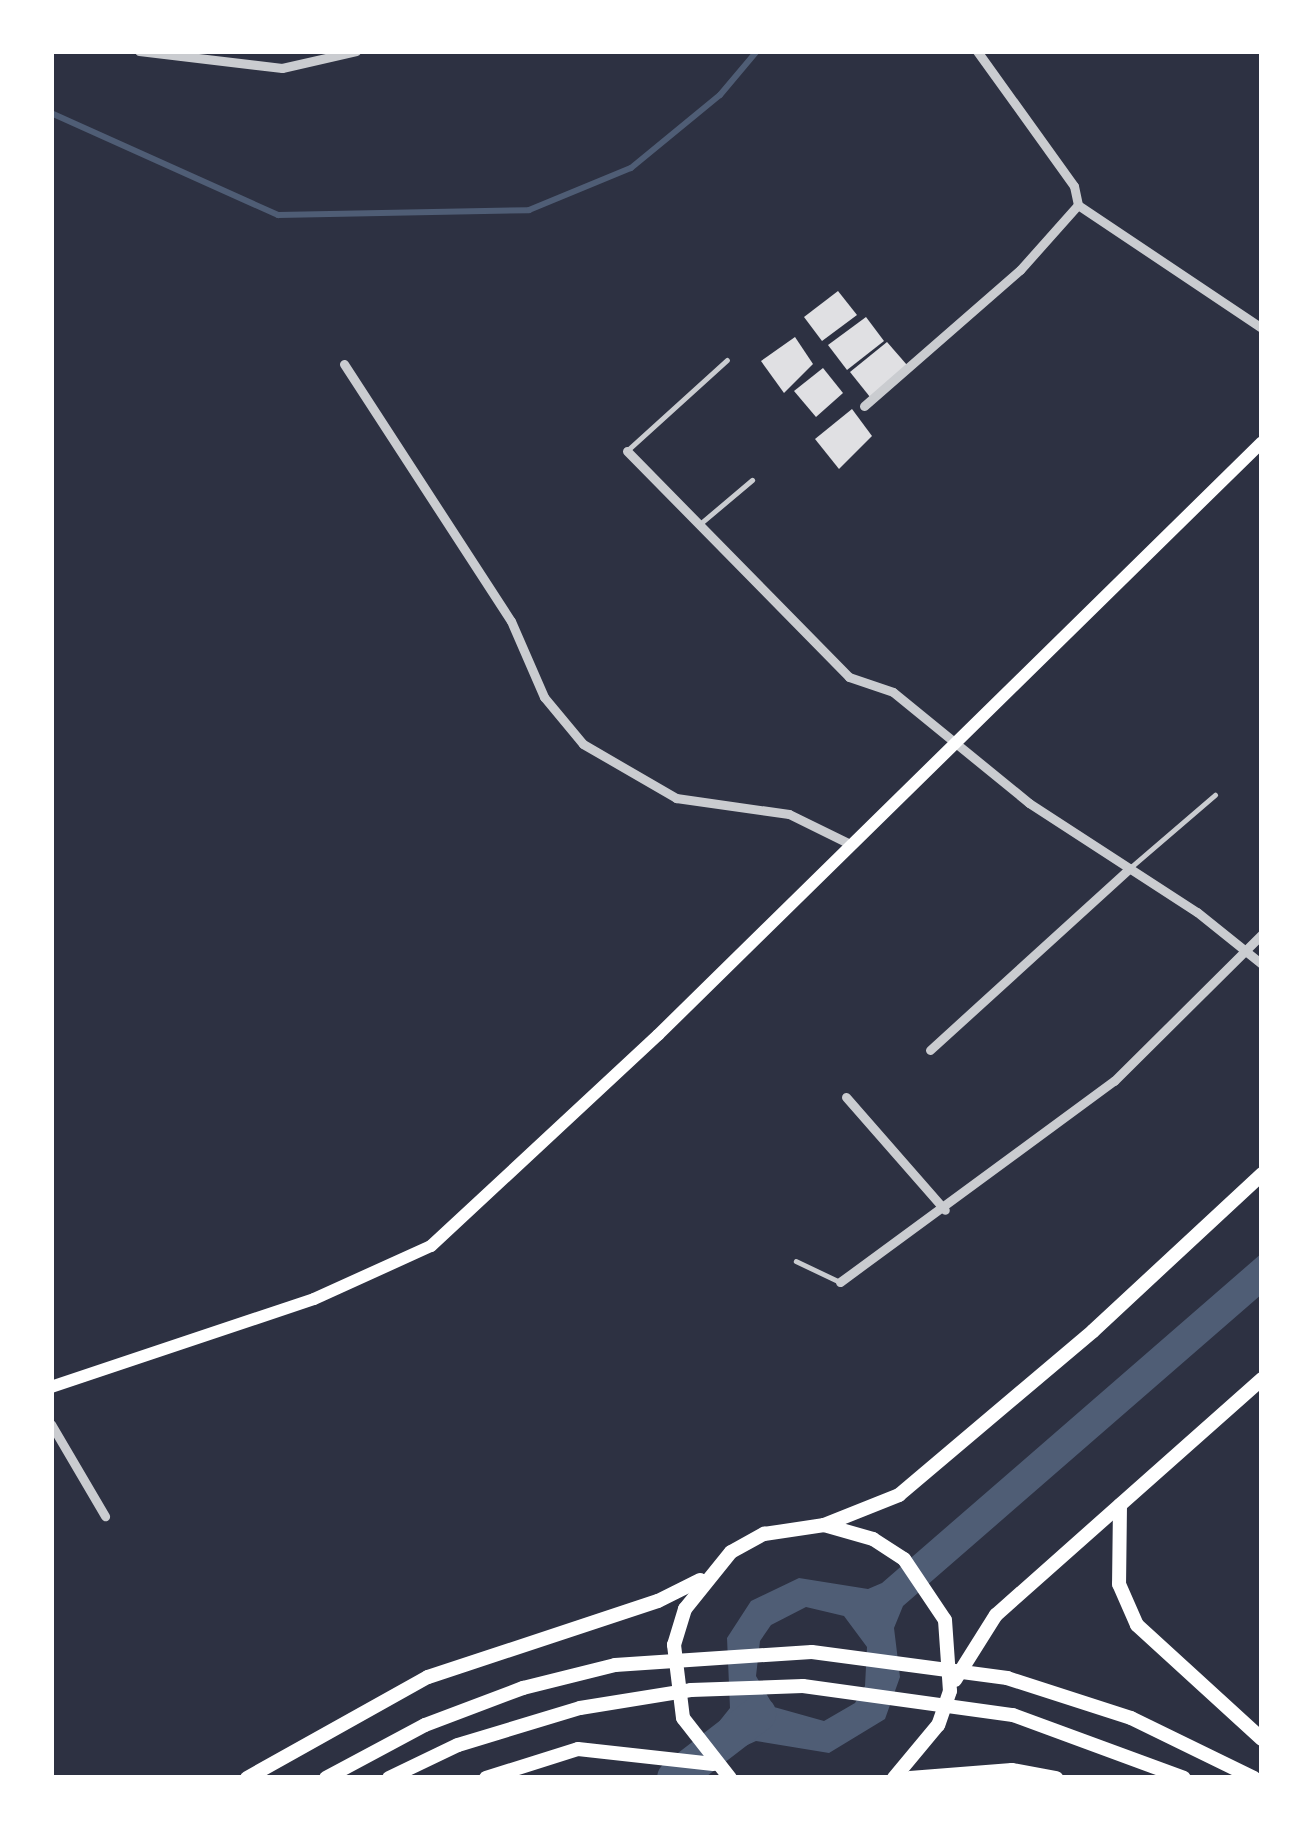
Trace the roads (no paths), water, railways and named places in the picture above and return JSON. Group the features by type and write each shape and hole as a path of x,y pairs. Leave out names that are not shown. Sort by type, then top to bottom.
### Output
{"main road":[{"path":"51,1387 314,1299 431,1246 852,845 1262,442"},
{"path":"247,1778 428,1677 658,1601 704,1577 764,1534 824,1525 901,1494 1093,1331 1262,1174"},
{"path":"894,1778 938,1725 950,1691 996,1615 1262,1379"},
{"path":"1120,1505 1119,1584 1137,1625 1262,1739"},
{"path":"824,1525 873,1539 929,1587 945,1621 950,1691"},
{"path":"704,1577 674,1645 674,1682 692,1736 724,1774"},
{"path":"326,1778 425,1725 523,1688 615,1665 812,1652 1007,1678 1103,1708 1254,1778"},
{"path":"389,1778 533,1719 691,1690 803,1686 938,1699 1086,1736 1184,1778"},
{"path":"486,1778 578,1748 669,1755 724,1774"},
{"path":"910,1778 1012,1770 1056,1778"}],"street":[{"path":"140,51 282,68 356,51"},
{"path":"977,51 1074,186 1078,205 1262,328"},
{"path":"864,406 1020,270 1078,205"},
{"path":"344,364 511,621 544,698 583,744 663,793 712,808 789,814 852,845"},
{"path":"627,451 849,677 893,692 953,745 1262,964"},
{"path":"930,1050 1130,868"},
{"path":"840,1282 945,1210 1114,1081 1262,934"},
{"path":"845,1097 945,1210"},
{"path":"51,1424 105,1516"}],"lane":[{"path":"627,451 727,360"},
{"path":"700,524 752,479"},
{"path":"1130,868 1215,796"},
{"path":"796,1261 840,1282"}],"water":[{"path":"1262,1253 1262,1294 903,1606 894,1628 900,1677 885,1719 829,1753 756,1741 734,1751 714,1728 730,1708 727,1638 751,1601 799,1578 868,1589 882,1583","holes":["806,1607 844,1616 867,1647 865,1686 855,1703 824,1721 774,1707 756,1676 760,1641 771,1625"]}],"waterway":[{"path":"51,113 278,215 529,210 631,168 720,95 757,51"},
{"path":"675,1778 758,1714"}]}
